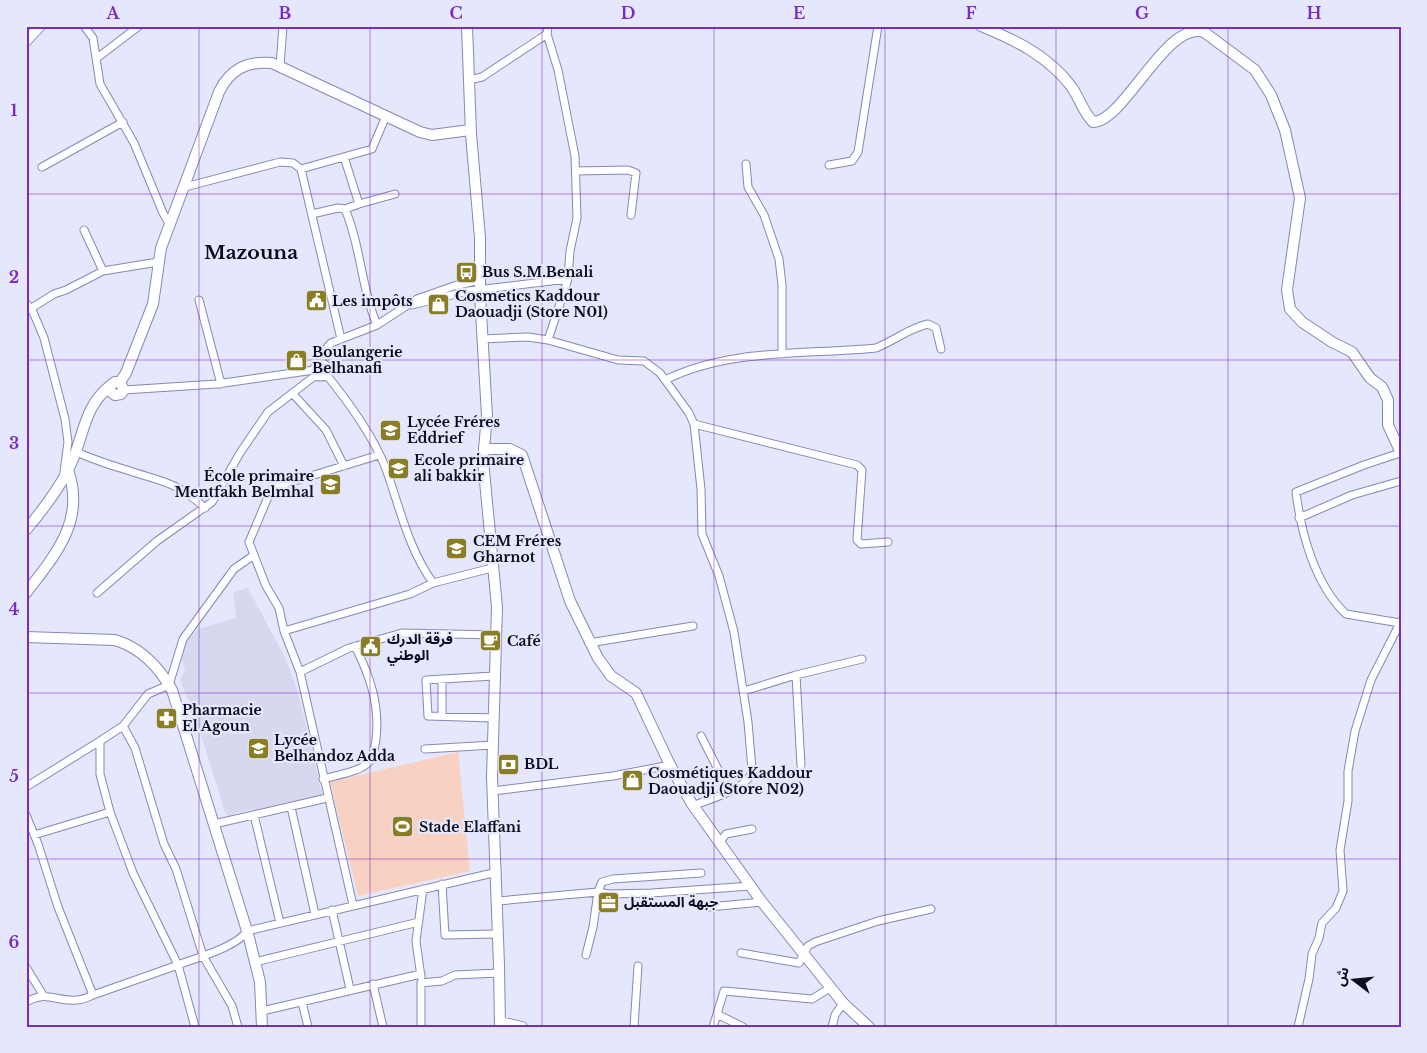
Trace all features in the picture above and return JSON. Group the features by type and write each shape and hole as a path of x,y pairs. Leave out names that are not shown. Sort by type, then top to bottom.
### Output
{"main road":[{"path":"26,41 40,26"},
{"path":"466,26 470,130 480,238 482,339 487,416 484,449 484,483 497,607 493,718 493,791 498,901 500,1025 522,1027"},
{"path":"981,26 997,29 1030,48 1058,72 1074,90 1093,122 1101,120 1122,101 1143,74 1176,40 1196,30 1204,32 1255,70 1275,104 1285,130 1297,177 1300,198 1287,290 1290,309 1302,322 1332,342 1352,352 1370,378 1382,387 1388,400 1388,425 1401,453"},
{"path":"26,530 46,506 66,473 76,452 85,420 92,406 118,388 126,373 153,304 158,262 170,224 224,81 232,72 250,63 262,62 280,66 420,132 432,135 470,130"},
{"path":"484,449 510,449 522,455 570,601 589,643 611,676 636,692 670,765 693,806 762,902 830,988 869,1027"},
{"path":"26,594 60,545 72,518 74,486 66,473"},
{"path":"26,637 115,640 129,644 147,657 164,675 170,685 247,930 260,982 262,1027"}],"street":[{"path":"84,26 93,38 100,84 141,157 163,213 170,224"},
{"path":"97,58 139,26"},
{"path":"280,66 283,26"},
{"path":"829,165 852,161 858,152 878,26"},
{"path":"469,80 482,77 547,30 558,70 575,156 577,218 570,251 568,279 548,340"},
{"path":"301,168 372,149 386,116"},
{"path":"42,167 123,122"},
{"path":"344,157 360,204"},
{"path":"185,187 280,162 293,163 301,168 341,339"},
{"path":"746,164 748,187 764,215 779,259 782,285 782,354"},
{"path":"576,171 628,170 636,173 631,215"},
{"path":"312,214 338,208 345,209 394,194"},
{"path":"345,209 356,242 368,302 377,325"},
{"path":"84,230 104,271"},
{"path":"66,473 68,442 65,419 44,338 28,306 104,271 158,262"},
{"path":"321,363 328,368 326,374 320,377 315,372 315,366 321,363 324,351 331,343 377,325 412,305 480,285 526,286 568,279"},
{"path":"199,300 221,384"},
{"path":"664,380 685,370 722,360 876,348 894,342 915,327 928,324 936,328 941,349"},
{"path":"482,339 528,337 548,340 618,360 644,361 650,364 679,396 694,424 701,490 702,534 711,552 729,609 744,691 752,775 746,783 693,806"},
{"path":"118,388 221,384 315,372"},
{"path":"97,592 157,541 212,502 240,453 268,412 315,372"},
{"path":"326,374 362,425 379,455 420,564 433,583"},
{"path":"292,393 326,430 344,466"},
{"path":"694,424 861,467 857,540 861,544 888,542"},
{"path":"76,452 129,471 167,481 190,494 205,508"},
{"path":"1298,1027 1312,954 1319,938 1322,923 1336,908 1343,891 1340,850 1348,801 1348,770 1355,732 1371,680 1400,622 1346,614 1341,609 1326,588 1299,518 1296,492 1364,464 1401,453"},
{"path":"353,905 327,798 300,672 284,631 280,608 266,586 250,542 271,490 275,487 379,455"},
{"path":"1299,518 1352,495 1401,480"},
{"path":"26,787 123,726 148,694 170,685 183,639 234,569 254,555"},
{"path":"284,631 410,594 433,583 492,568"},
{"path":"589,643 693,626"},
{"path":"300,672 355,646 402,633 496,635"},
{"path":"323,778 358,769 369,761 374,749 378,721 374,692 355,646"},
{"path":"744,691 796,675 862,659"},
{"path":"796,675 802,765"},
{"path":"493,718 428,716 426,680 494,676"},
{"path":"442,679 442,716"},
{"path":"123,726 135,748 164,844 176,869 203,956 232,1006 238,1027"},
{"path":"701,736 729,791"},
{"path":"100,741 100,774 110,812 133,873 178,965 195,1027"},
{"path":"425,750 493,745"},
{"path":"493,791 613,776 670,765"},
{"path":"214,824 327,798"},
{"path":"290,807 315,914"},
{"path":"34,835 110,812"},
{"path":"254,815 280,923"},
{"path":"26,816 58,907 93,995"},
{"path":"720,842 726,834 752,829"},
{"path":"26,1002 36,996 43,995 58,999 78,1000 203,956 243,937 247,930 497,872"},
{"path":"586,955 593,927 598,892 600,885 606,880 701,873"},
{"path":"442,884 445,935 498,934"},
{"path":"498,901 598,892 609,894 652,893 751,886"},
{"path":"421,1027 421,978 416,942 423,888"},
{"path":"709,906 762,902"},
{"path":"742,953 795,963 801,961 808,946 815,942 878,921 931,909"},
{"path":"332,910 350,989"},
{"path":"255,962 419,922"},
{"path":"634,1027 638,966"},
{"path":"26,967 43,995"},
{"path":"262,1012 373,984 421,978 442,981 455,975 500,973"},
{"path":"373,984 382,1027"},
{"path":"713,1027 724,991 812,999 830,988"},
{"path":"302,1002 308,1027"},
{"path":"832,1027 835,1015 843,1003"},
{"path":"717,1014 743,1027"}],"shaded area":[{"name":"Lycée Belhandoz Adda","path":"248,588 286,659 299,696 323,797 256,813 251,809 228,816 225,812 190,700 188,700 180,680 185,671 182,659 186,641 198,629 236,618 233,592"},
{"name":"Stade Elaffani","path":"458,752 470,871 358,896 330,782"}],"place":[{"name":"Bus S.M.Benali","path":"466,272"},
{"name":"Les impôts","path":"316,301"},
{"name":"Cosmetics Kaddour Daouadji (Store N01)","path":"439,304"},
{"name":"Boulangerie Belhanafi","path":"296,360"},
{"name":"Lycée Fréres Eddrief","path":"391,430"},
{"name":"Ecole primaire ali bakkir","path":"398,468"},
{"name":"École primaire Mentfakh Belmhal","path":"330,484"},
{"name":"CEM Fréres Gharnot","path":"457,549"},
{"name":"Café","path":"491,641"},
{"name":"فرقة الدرك الوطني","path":"371,647"},
{"name":"Pharmacie El Agoun","path":"166,718"},
{"name":"Lycée Belhandoz Adda","path":"258,748"},
{"name":"BDL","path":"508,764"},
{"name":"Cosmétiques Kaddour Daouadji (Store N02)","path":"632,781"},
{"name":"Stade Elaffani","path":"403,827"},
{"name":"جبهة المستقبل","path":"608,902"}],"district":[{"name":"Mazouna","path":"251,252"}]}
